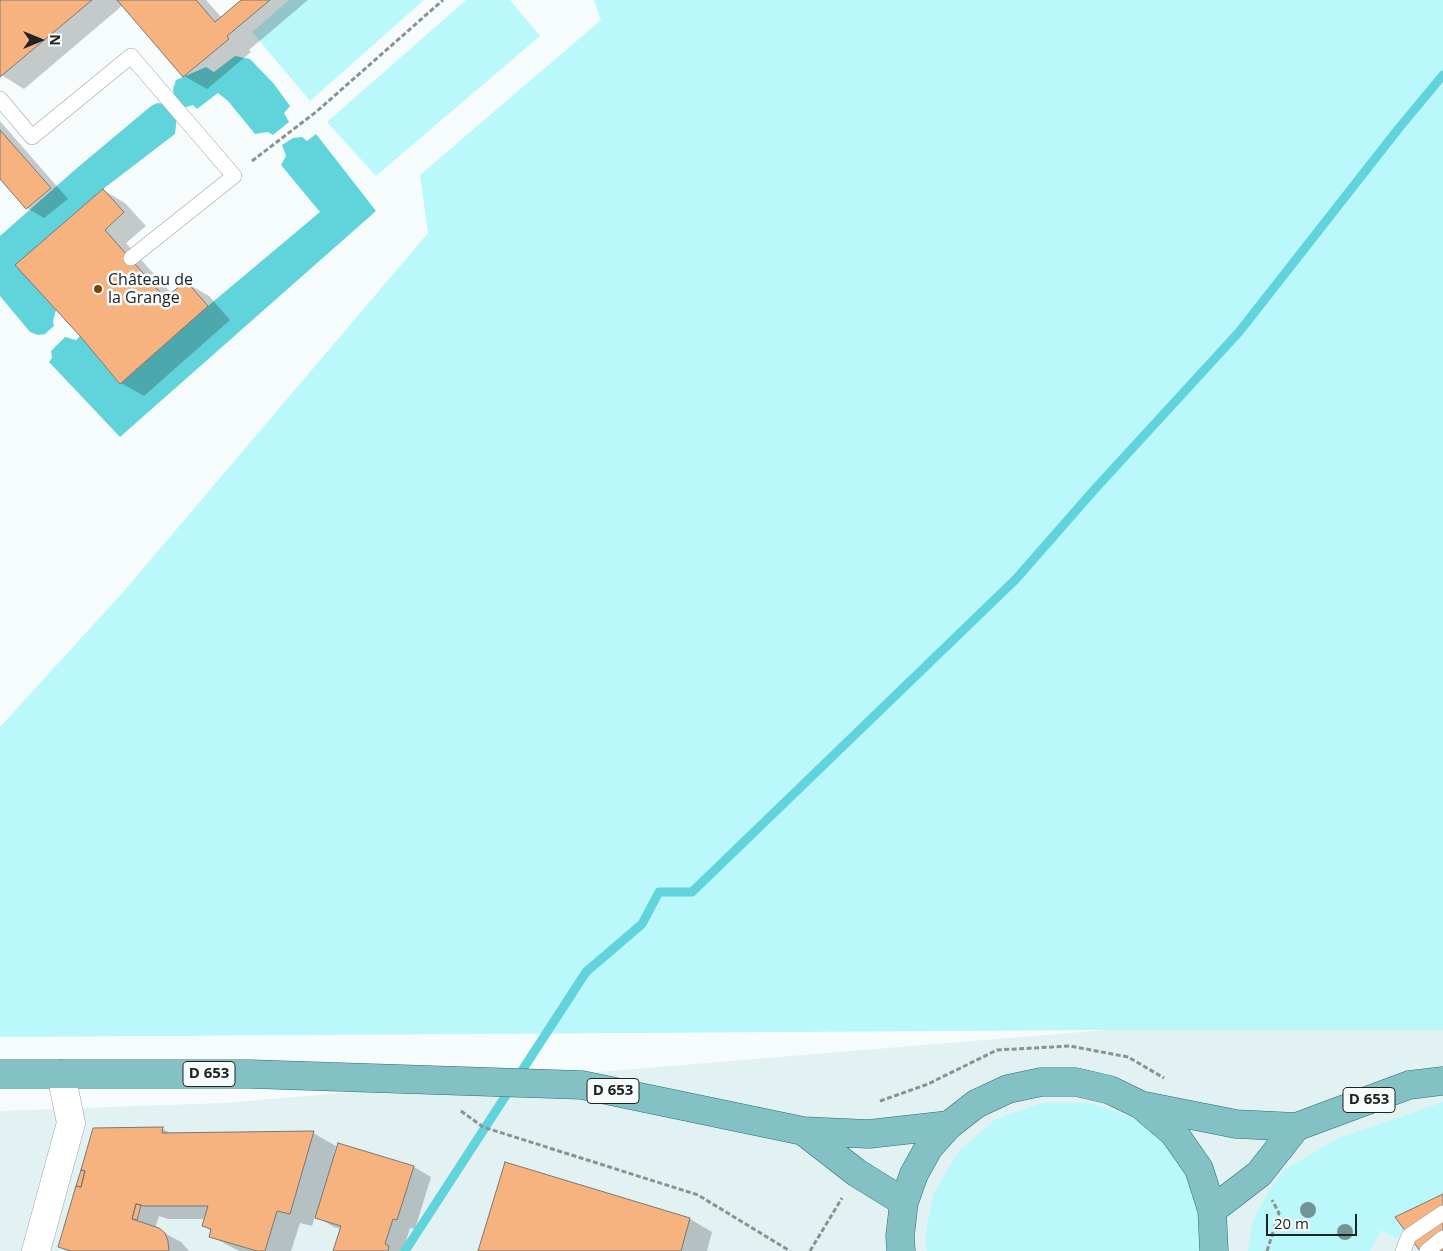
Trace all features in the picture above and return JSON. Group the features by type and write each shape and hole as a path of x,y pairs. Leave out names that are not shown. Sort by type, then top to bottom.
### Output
{"main road":[{"name":"D 653","path":"0,1074 250,1074 582,1085 803,1131"},
{"name":"D 653","path":"1296,1127 1409,1085 1443,1081"},
{"path":"901,1251 900,1236 904,1202 918,1167 929,1147 948,1125 976,1104 1008,1089 1041,1082 1076,1082 1110,1090 1141,1105 1174,1133 1199,1169 1212,1210 1214,1251"},
{"path":"1141,1105 1236,1124 1296,1127"},
{"path":"803,1131 869,1134 948,1125"},
{"path":"1212,1210 1259,1174 1296,1127"},
{"path":"803,1131 857,1174 904,1202"}],"street":[{"path":"36,1251 71,1123 61,1074"}],"lane":[{"path":"0,99 32,136 131,56 234,176 131,258"},
{"path":"1403,1251 1409,1236 1443,1213"},
{"path":"1427,1251 1443,1238"}],"path":[{"path":"234,176 316,112 443,0"},
{"path":"869,1134 872,1104 928,1084 997,1050 1070,1046 1128,1057 1166,1080"},
{"path":"454,1106 483,1127 698,1194 790,1251"},
{"path":"810,1251 857,1174"},
{"path":"1259,1174 1279,1213 1267,1251"}],"shaded area":[{"path":"289,0 424,0 310,101 252,32"},
{"path":"466,0 510,0 540,36 376,176 327,122"},
{"path":"594,0 1443,0 1443,1030 1105,1030 0,1037 0,727 124,591 428,233 420,175 601,20"},
{"path":"235,56 250,59 274,84 290,106 284,113 289,122 273,135 268,132 255,134 228,101 218,93 197,109 193,105 183,108 174,96 173,89 176,80 206,67 214,72"},
{"path":"157,103 166,104 177,116 175,134 103,189 16,265 56,310 53,321 54,326 45,334 38,335 30,332 0,296 0,236 77,168"},
{"path":"316,134 376,211 120,437 49,362 52,358 51,351 65,337 76,340 80,336 120,384 208,306 320,212 281,165 286,156 282,145 293,138 302,137 307,141"},
{"path":"1105,1030 1443,1030 1443,1251 0,1251 0,1111 223,1103"},
{"path":"1443,1102 1443,1194 1395,1216 1403,1227 1398,1239 1381,1230 1370,1251 1248,1251 1252,1223 1268,1192 1284,1170 1339,1138"},
{"path":"1041,1103 1090,1103 1136,1119 1174,1151 1199,1193 1206,1251 927,1251 925,1238 933,1194 958,1152 995,1120"}],"building":[{"path":"0,0 92,0 0,77"},
{"path":"117,0 196,0 215,22 241,0 270,0 227,36 229,39 183,77"},
{"path":"0,130 51,188 26,209 0,179"},
{"name":"Château de la Grange","path":"103,189 124,212 105,230 165,298 186,281 208,306 120,384 80,336 15,265"},
{"path":"163,1127 162,1133 314,1131 290,1214 277,1211 265,1251 257,1251 209,1237 211,1229 202,1226 208,1206 144,1206 136,1204 132,1219 159,1228 165,1233 169,1251 71,1251 58,1247 76,1186 81,1187 85,1171 81,1170 93,1128"},
{"path":"338,1143 414,1166 397,1220 393,1219 385,1244 389,1246 388,1251 333,1251 341,1226 315,1218"},
{"path":"505,1162 690,1218 681,1251 478,1251"},
{"path":"81,1170 85,1171 81,1187 76,1186"},
{"path":"1443,1194 1443,1251 1420,1251 1395,1217"},
{"path":"136,1204 141,1205 137,1220 132,1219"}],"waterway":[{"path":"405,1251 586,972 642,924 659,892 692,892 1016,579 1094,490 1239,332 1399,128 1443,75"}],"place":[{"name":"Château de la Grange","path":"98,289"}]}
